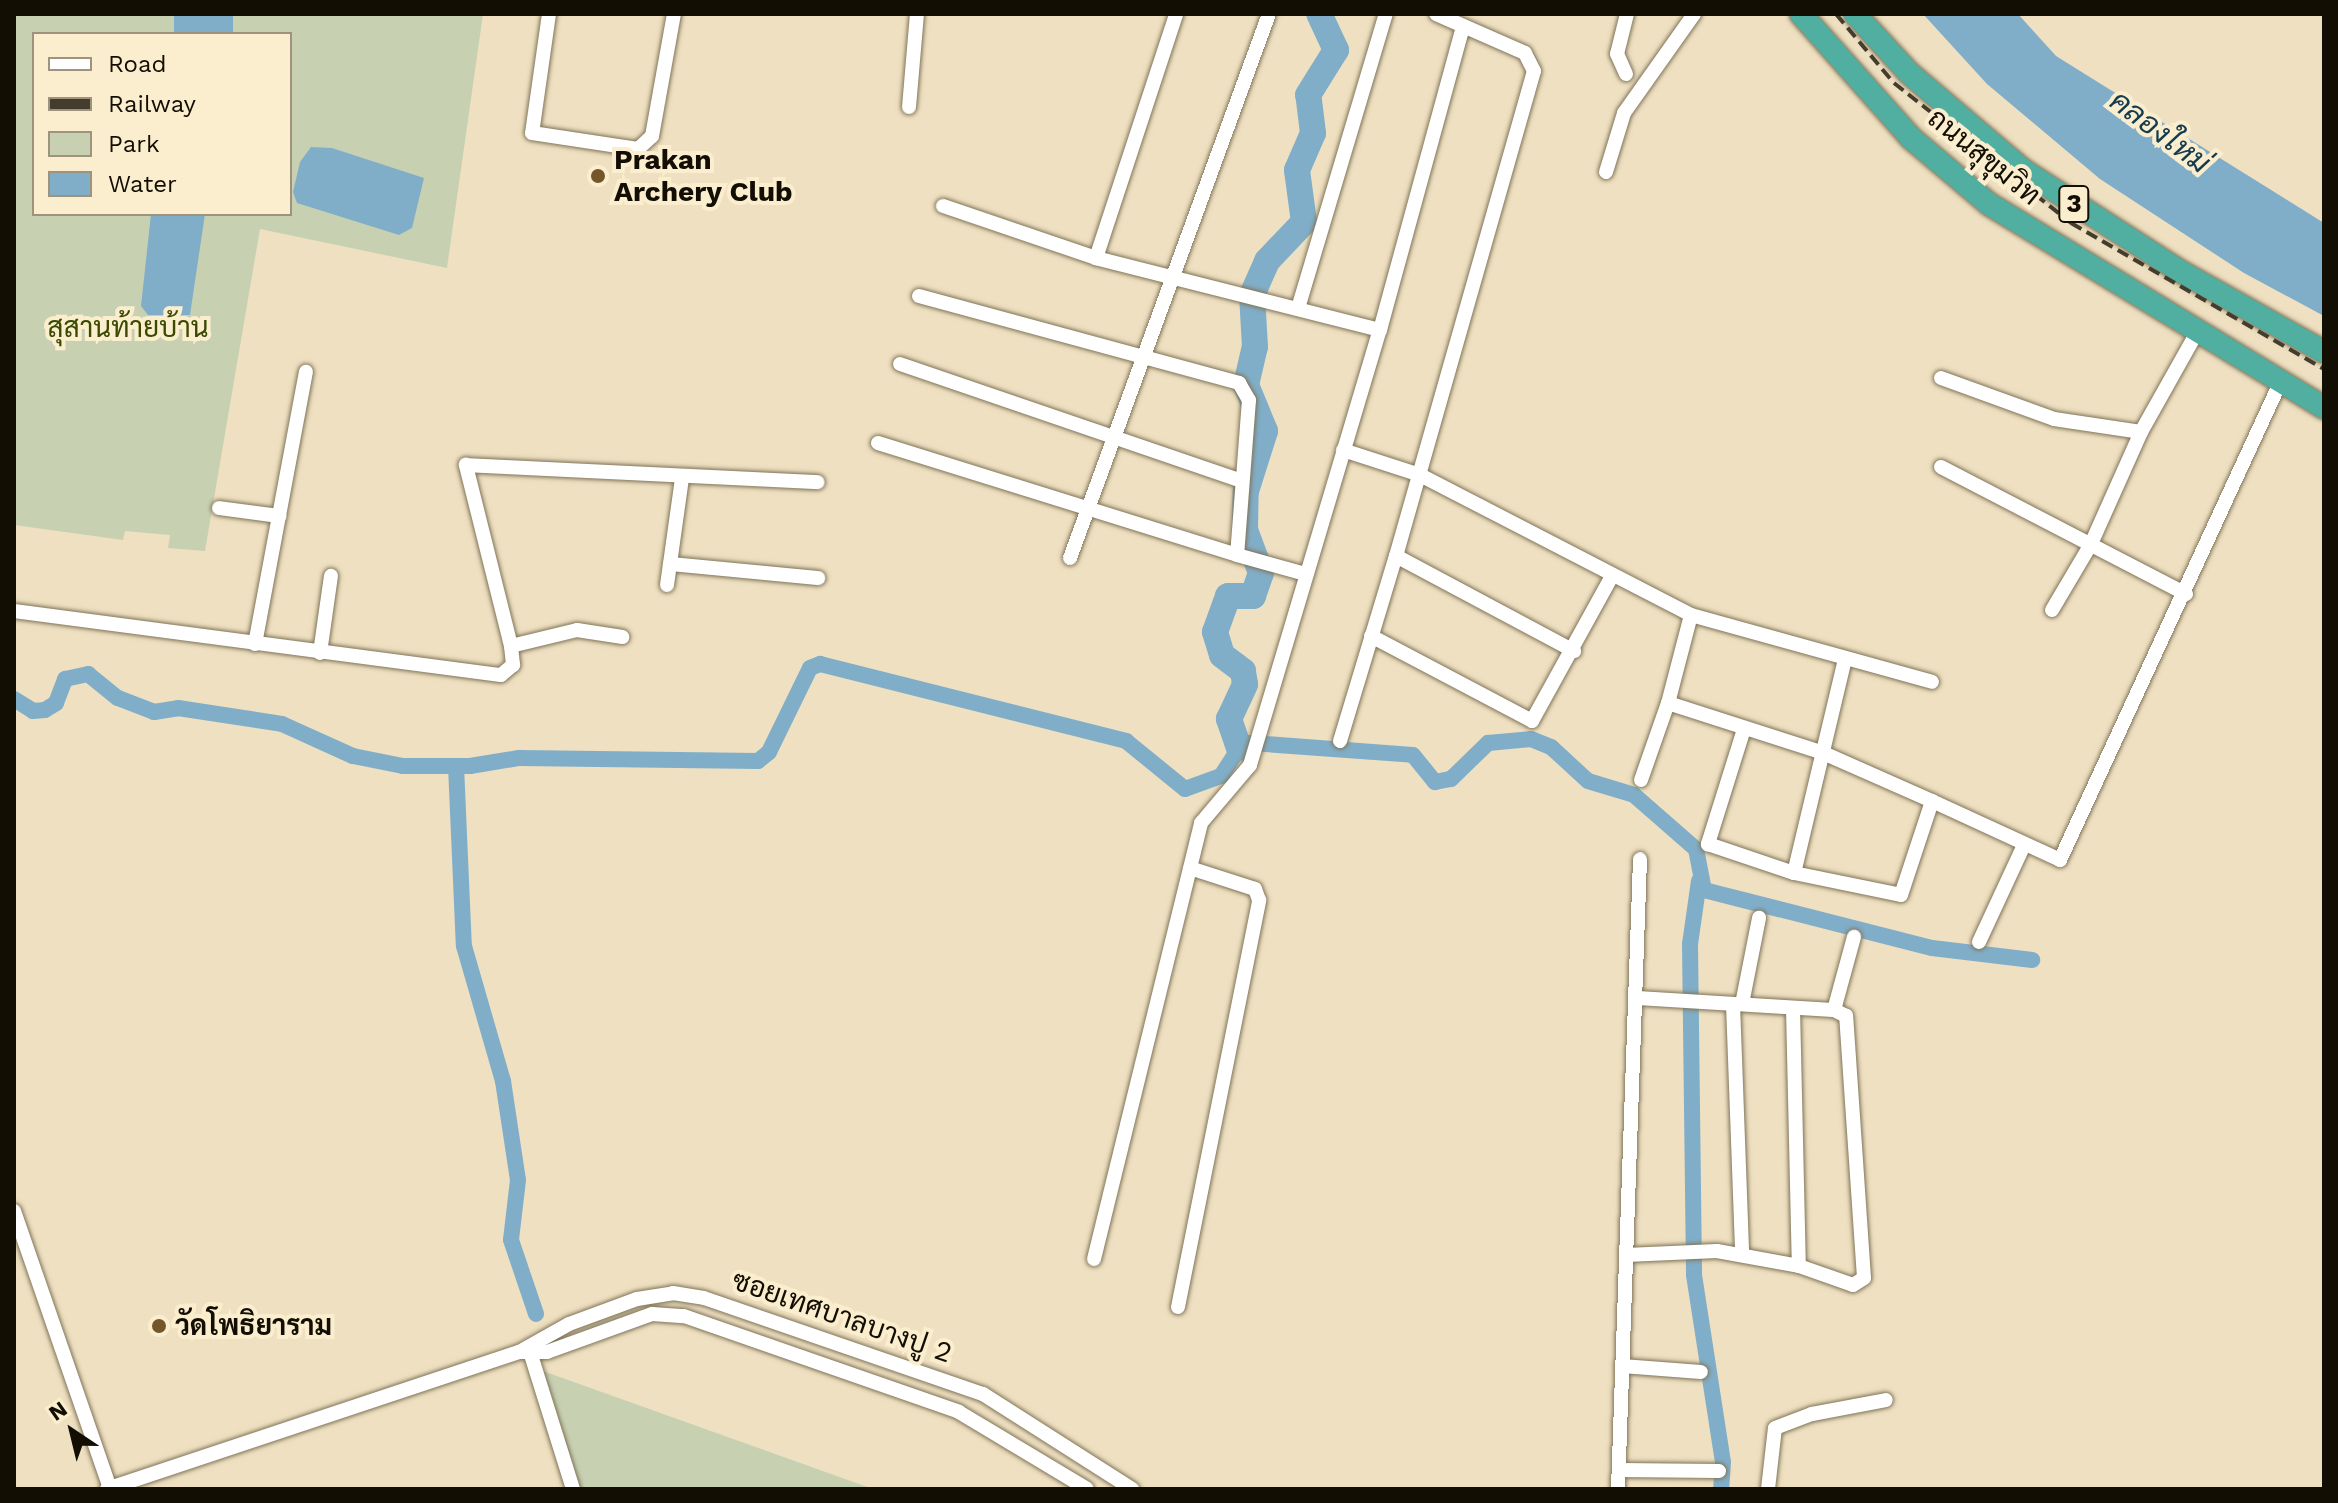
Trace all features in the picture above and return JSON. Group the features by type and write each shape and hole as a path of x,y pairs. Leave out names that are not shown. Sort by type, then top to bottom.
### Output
{"highway":[{"name":"ถนนสุขุมวิท","path":"1855,14 1909,73 2023,170 2178,270 2324,352"},
{"name":"ถนนสุขุมวิท","path":"1803,18 1911,138 1989,204 2196,334 2324,408"}],"street":[{"path":"549,14 532,133 638,149 652,136 674,14"},
{"path":"909,107 917,14"},
{"path":"1096,258 1176,14"},
{"path":"1070,558 1148,355 1269,14"},
{"path":"1299,305 1386,14"},
{"path":"1340,741 1420,475 1534,71 1525,53 1436,14"},
{"path":"1626,74 1617,54 1627,14"},
{"path":"1606,172 1624,113 1694,14"},
{"path":"1094,1259 1204,815 1250,765 1380,330 1463,26"},
{"path":"943,206 1096,258 1177,274 1299,305 1380,330"},
{"path":"919,296 1148,355 1247,389 1237,555"},
{"path":"2052,610 2091,544 2141,432 2196,334"},
{"path":"900,364 1116,433 1242,481"},
{"path":"255,644 306,372"},
{"path":"1941,378 2054,419 2116,433 2141,432"},
{"path":"1668,703 1821,752 1932,801 2055,862 2067,856 2280,383"},
{"path":"878,443 1087,511 1305,574"},
{"path":"1343,450 1420,475 1691,615 1932,682"},
{"path":"14,611 492,676 513,665 511,646 466,465 682,478 818,482"},
{"path":"1941,467 2186,594"},
{"path":"667,585 682,478"},
{"path":"219,508 279,516"},
{"path":"1396,556 1574,651"},
{"path":"670,564 818,578"},
{"path":"320,653 331,576"},
{"path":"1371,636 1526,721 1539,718 1612,576"},
{"path":"1641,780 1668,703 1691,615"},
{"path":"511,646 577,630 622,637"},
{"path":"1794,873 1845,659"},
{"path":"1744,729 1708,844 1794,873 1901,895 1908,888 1932,801"},
{"path":"1979,942 2023,847"},
{"path":"1618,1489 1640,859"},
{"path":"1178,1307 1259,900 1255,889 1190,868"},
{"path":"1742,1254 1737,1004 1759,918"},
{"path":"1834,1010 1854,937"},
{"path":"1626,1255 1742,1254 1799,1266 1853,1285 1864,1278 1847,1021 1834,1010 1636,998"},
{"path":"1793,1008 1799,1266"},
{"path":"14,1211 108,1489"},
{"name":"ซอยเทศบาลบางปู 2","path":"525,1354 569,1324 637,1299 673,1293 704,1298 983,1394 1132,1489"},
{"name":"ซอยเทศบาลบางปู 2","path":"108,1489 633,1319 684,1316 959,1412 1087,1489"},
{"path":"525,1354 573,1489"},
{"path":"1622,1366 1701,1372"},
{"path":"1768,1489 1775,1428 1812,1414 1886,1400"},
{"path":"1619,1470 1719,1471"}],"green space":[{"name":"สุสานท้ายบ้าน","path":"14,14 483,14 447,268 260,229 205,551 168,548 170,535 125,531 123,540 14,525"},
{"path":"543,1371 873,1489 579,1489"}],"water":[{"path":"174,14 233,14 233,32 174,32"},
{"name":"คลองใหม่","path":"1923,14 2018,14 2056,56 2324,223 2324,316 2244,273 2100,179 1987,84"},
{"path":"311,147 332,148 424,178 412,228 399,235 297,203 293,192 300,162"},
{"path":"151,216 205,216 190,315 148,315 141,306"}],"waterway":[{"path":"1239,748 1229,719 1245,684 1243,671 1222,655 1215,632 1228,596 1253,596 1261,573 1245,530 1246,491 1265,431 1246,385 1255,347 1252,295 1267,261 1304,222 1297,170 1313,133 1308,95 1336,50 1319,14"},
{"path":"14,699 33,711 45,710 56,703 65,679 88,674 118,698 154,712 178,708 282,724 353,756 403,766 470,766 519,758 758,761 769,752 810,668 820,664 1126,741 1185,789 1221,776 1239,748 1251,743 1413,755 1435,782 1451,779 1488,743 1531,739 1551,747 1588,781 1634,795 1696,849 1704,890 1932,948 2032,960"},
{"path":"456,766 464,946 503,1081 518,1180 511,1240 536,1314"},
{"path":"1699,881 1690,944 1694,1275 1723,1462 1721,1489"}],"railway":[{"path":"1836,14 1894,83 2071,223 2324,369"}],"place":[{"name":"Prakan Archery Club","path":"598,176"},
{"name":"วัดโพธิยาราม","path":"159,1326"}]}
